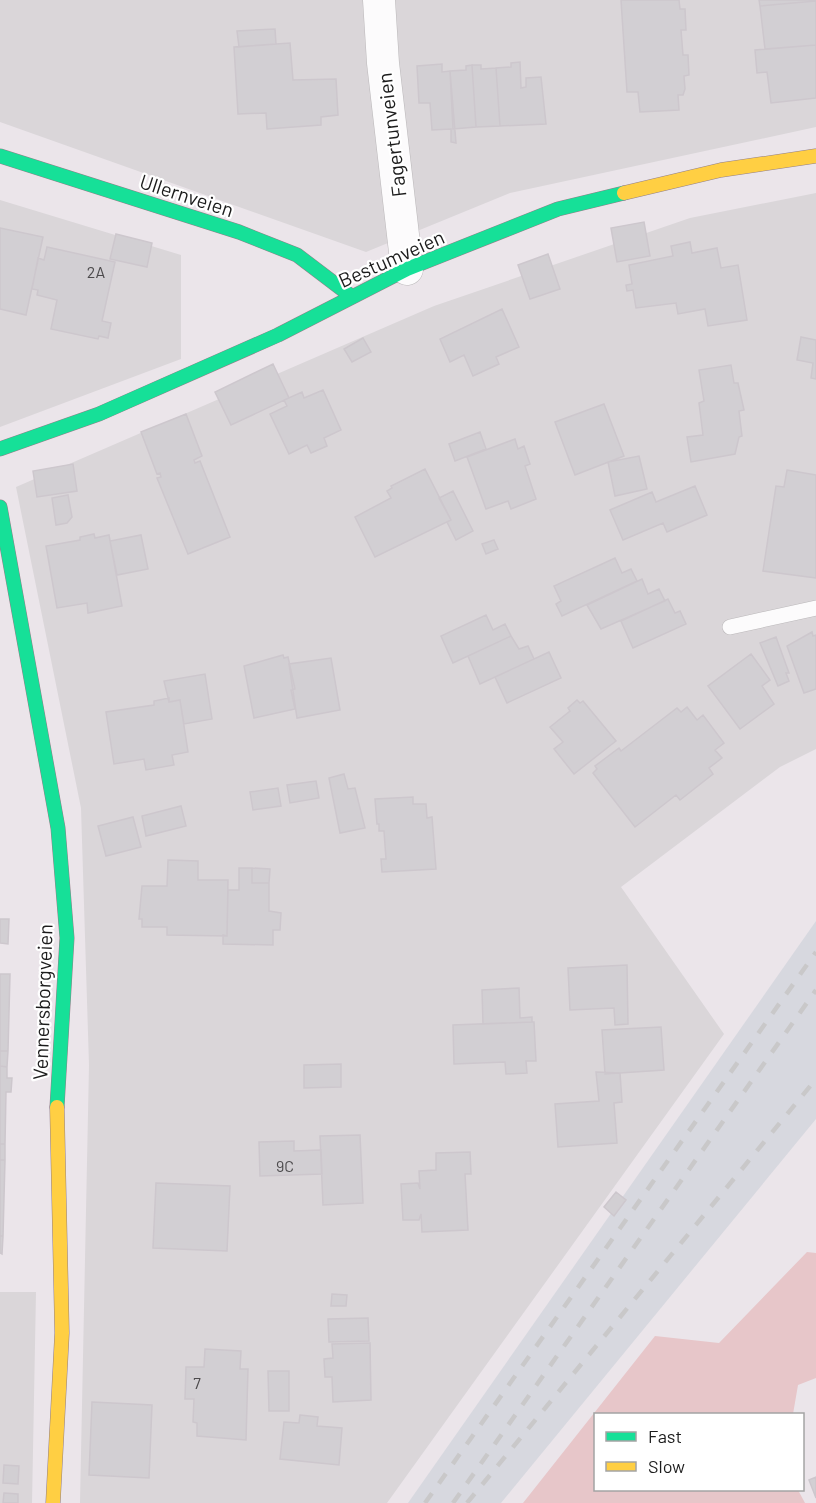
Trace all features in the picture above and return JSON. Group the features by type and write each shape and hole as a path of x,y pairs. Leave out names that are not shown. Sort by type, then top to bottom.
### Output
{"street":[{"name":"Fagertunveien","path":"379,0 382,63 407,269"},
{"name":"Ullernveien","path":"0,156 249,236 297,255 351,296"},
{"name":"Bestumveien","path":"0,449 99,414 278,335 407,269 558,209 721,170 816,156"},
{"name":"Vennersborgveien","path":"0,507 58,828 67,938 57,1107 62,1334 53,1503"}],"lane":[{"path":"730,627 816,608"}],"shaded area":[{"path":"0,0 816,0 816,127 510,193 366,252 0,122"},
{"path":"816,193 816,749 780,767 621,887 724,1034 387,1503 80,1503 89,1065 81,808 16,487 434,306 690,218"},
{"path":"0,200 181,255 181,359 0,427"},
{"path":"816,921 816,1119 501,1503 408,1503"},
{"path":"807,1252 816,1253 816,1378 798,1385 793,1413 594,1413 655,1336 719,1343"},
{"path":"0,1292 36,1292 32,1503 0,1503"},
{"path":"594,1413 594,1491 799,1491 805,1503 523,1503"}],"building":[{"path":"621,0 679,0 680,9 685,9 686,30 681,30 683,55 688,55 689,75 684,76 683,95 678,95 679,110 640,112 638,92 627,92"},
{"path":"759,0 816,0 816,1 760,6"},
{"path":"816,1 816,45 765,49 760,6"},
{"path":"275,29 276,44 239,47 237,31"},
{"path":"290,43 293,80 336,79 338,115 321,117 321,125 267,129 266,113 238,114 234,47"},
{"path":"816,45 816,98 771,103 767,72 757,73 755,50"},
{"path":"520,62 521,88 526,87 526,78 541,77 546,124 500,126 496,68 511,67 511,63"},
{"path":"442,64 442,72 450,71 456,143 451,142 451,129 432,130 430,103 419,103 417,66"},
{"path":"472,65 481,65 481,69 496,68 500,126 476,127"},
{"path":"472,65 476,127 453,129 450,71 466,70 466,66"},
{"path":"644,222 650,256 617,262 611,228"},
{"path":"0,228 43,237 26,315 0,309"},
{"path":"116,234 152,243 147,267 110,259"},
{"path":"690,242 692,253 717,248 721,268 738,265 747,320 708,326 705,309 678,314 676,303 636,308 633,290 627,291 626,285 632,284 629,265 673,256 671,246"},
{"path":"47,247 115,262 102,321 111,323 108,338 99,336 98,339 51,329 57,300 37,295 38,290 32,289 38,258 44,260"},
{"path":"548,254 560,289 530,299 518,265"},
{"path":"502,309 519,347 496,357 499,364 473,376 464,355 450,362 440,339"},
{"path":"801,337 816,340 816,379 811,378 813,363 797,360"},
{"path":"363,338 371,352 352,362 344,349"},
{"path":"273,364 289,398 231,425 215,392"},
{"path":"731,365 734,383 738,383 744,410 739,411 742,436 739,437 735,454 691,462 687,437 703,435 699,403 704,401 699,370"},
{"path":"323,390 341,430 324,438 327,446 311,453 307,445 289,454 270,414 287,406 284,400 302,392 304,398"},
{"path":"604,404 624,456 575,475 555,422"},
{"path":"186,414 202,456 194,460 195,463 200,461 230,537 188,554 157,478 161,477 160,473 157,474 141,432"},
{"path":"480,432 486,449 455,461 449,444"},
{"path":"515,439 518,449 524,446 530,464 525,466 536,499 511,509 508,501 486,509 467,457"},
{"path":"639,456 647,489 615,496 608,462"},
{"path":"73,464 77,491 37,497 33,471"},
{"path":"425,469 451,520 375,557 355,517 391,498 387,491 392,488 391,486"},
{"path":"787,470 816,475 816,578 763,571 776,486 784,487"},
{"path":"695,486 707,515 667,532 663,523 623,540 610,510 652,492 656,502"},
{"path":"453,491 473,531 456,540 447,522 451,520 439,498"},
{"path":"68,495 72,517 67,523 56,525 52,498"},
{"path":"94,534 95,538 109,535 122,606 88,613 87,603 57,608 46,546 80,540 80,537"},
{"path":"141,535 148,569 117,575 110,541"},
{"path":"494,540 498,549 486,554 482,544"},
{"path":"615,558 622,573 631,569 637,581 562,616 556,604 561,601 554,586"},
{"path":"642,579 648,594 659,589 665,601 601,629 587,605"},
{"path":"668,599 675,613 680,611 686,624 633,648 621,621"},
{"path":"486,615 493,630 505,624 511,636 453,663 441,636"},
{"path":"812,632 813,636 816,635 816,689 804,693 787,646"},
{"path":"511,636 519,649 528,646 534,659 480,684 468,656"},
{"path":"776,637 789,673 786,673 789,681 778,686 760,643"},
{"path":"549,652 561,678 507,703 495,677"},
{"path":"751,654 770,680 762,686 774,704 740,729 708,686"},
{"path":"283,655 284,658 288,657 295,689 291,690 295,709 254,718 244,666"},
{"path":"331,658 340,710 297,718 289,664"},
{"path":"205,674 212,719 184,724 180,700 169,702 164,681"},
{"path":"169,698 169,702 180,700 188,752 172,755 174,765 146,770 144,759 114,764 106,712 154,705 154,701"},
{"path":"577,700 580,703 583,701 616,741 574,774 554,749 563,742 550,727 570,711 568,708"},
{"path":"687,707 697,720 703,715 724,743 715,750 722,758 709,768 713,774 680,800 676,795 635,827 593,773 597,769 595,766 619,748 621,751 677,708 681,712"},
{"path":"344,774 348,789 355,788 365,828 340,833 329,778"},
{"path":"316,781 319,798 290,803 287,785"},
{"path":"278,788 281,806 253,810 250,792"},
{"path":"413,797 413,804 426,804 427,818 432,817 436,869 382,872 381,859 386,859 384,831 379,831 379,824 377,824 375,799"},
{"path":"181,806 186,826 146,836 142,816"},
{"path":"133,817 141,847 106,856 98,826"},
{"path":"168,860 198,861 198,880 228,880 227,936 167,935 167,927 142,927 142,919 139,919 142,886 167,886"},
{"path":"239,868 252,868 252,883 269,883 269,911 281,913 280,930 273,930 273,945 223,944 223,935 227,936 228,890 239,890"},
{"path":"252,868 270,869 269,883 252,883"},
{"path":"0,919 9,919 8,944 0,943"},
{"path":"627,965 628,1024 615,1025 614,1008 570,1010 568,968"},
{"path":"0,974 10,974 8,1051 0,1051"},
{"path":"519,988 520,1018 532,1017 532,1022 483,1024 482,990"},
{"path":"534,1022 536,1061 526,1061 527,1073 506,1074 505,1062 454,1064 453,1025"},
{"path":"661,1027 664,1070 605,1074 602,1030"},
{"path":"0,1051 8,1051 7,1067 0,1066"},
{"path":"341,1064 341,1087 304,1088 304,1065"},
{"path":"0,1066 7,1067 7,1078 12,1078 11,1092 6,1092 5,1144 0,1144"},
{"path":"596,1072 620,1073 622,1102 614,1103 617,1143 558,1147 555,1104 599,1101"},
{"path":"360,1135 363,1203 323,1205 320,1136"},
{"path":"294,1141 294,1151 321,1150 322,1174 260,1176 259,1142"},
{"path":"0,1144 5,1144 5,1160 0,1160"},
{"path":"470,1152 471,1174 465,1174 468,1230 422,1232 421,1214 419,1220 403,1220 401,1184 418,1183 420,1189 419,1171 436,1170 436,1153"},
{"path":"0,1160 5,1160 3,1236 0,1236"},
{"path":"156,1183 230,1186 227,1251 153,1248"},
{"path":"616,1192 626,1200 614,1216 604,1207"},
{"path":"0,1236 3,1236 2,1254 0,1253"},
{"path":"332,1294 347,1295 346,1306 331,1306"},
{"path":"368,1318 369,1341 329,1342 328,1319"},
{"path":"370,1343 371,1400 333,1402 332,1377 325,1377 324,1359 333,1358 332,1344"},
{"path":"205,1349 241,1351 240,1369 248,1369 246,1440 197,1436 197,1423 193,1422 194,1399 185,1399 186,1367 204,1367"},
{"path":"268,1371 289,1371 289,1411 269,1411"},
{"path":"92,1402 152,1405 149,1478 89,1475"},
{"path":"300,1415 318,1417 317,1426 342,1428 339,1465 280,1459 284,1422 299,1423"},
{"path":"4,1465 19,1466 18,1484 3,1483"},
{"path":"816,1477 816,1498 809,1480"},
{"path":"4,1493 18,1494 18,1503 3,1503"}],"railway":[{"path":"425,1503 816,952"},
{"path":"453,1503 816,990"},
{"path":"467,1503 816,1079"}],"traffic: fast":[{"path":"0,156 239,232 297,255 351,296"},
{"path":"0,449 99,414 278,335 407,269 558,209 624,193"},
{"path":"0,507 58,828 67,938 57,1107"}],"traffic: slow":[{"path":"624,193 721,170 816,156"},
{"path":"53,1503 62,1333 57,1107"}]}
